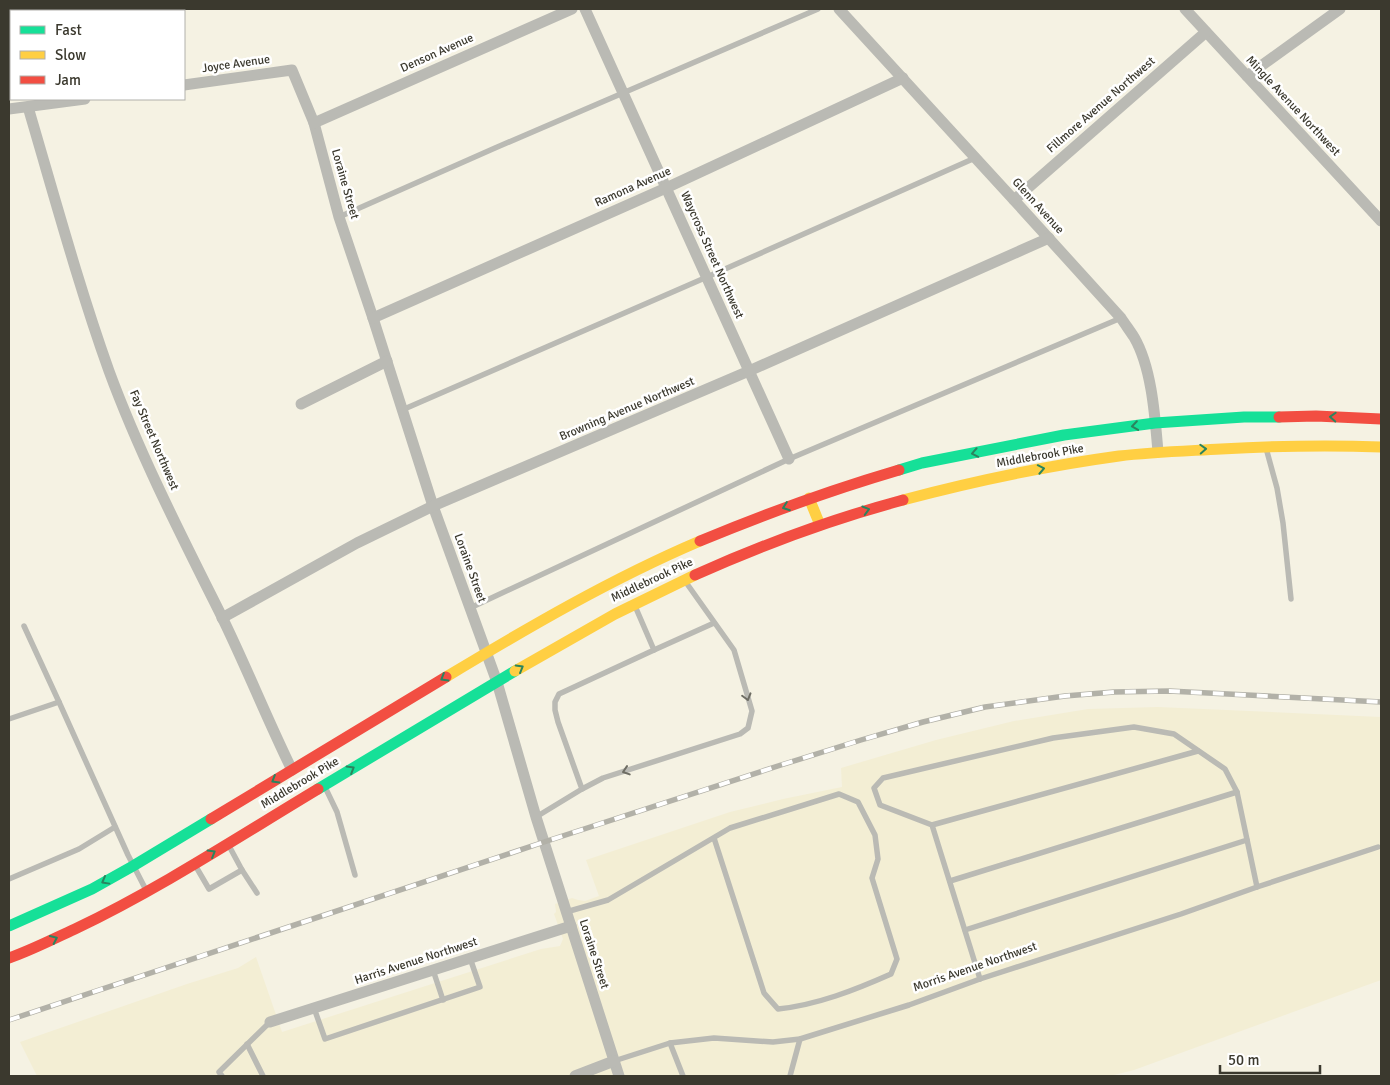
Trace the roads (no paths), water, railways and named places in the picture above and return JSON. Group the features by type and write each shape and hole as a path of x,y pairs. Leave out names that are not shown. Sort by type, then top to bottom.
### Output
{"main road":[{"name":"Middlebrook Pike","path":"9,926 92,889 133,866 486,653 594,591 667,555 809,498 922,464 1064,435 1155,423 1244,417 1316,416 1381,420"},
{"name":"Middlebrook Pike","path":"9,958 105,915 147,892 496,682 608,617 736,557 820,525 922,494 971,482 1121,456 1266,446 1381,448"},
{"path":"809,498 820,525"}],"street":[{"name":"Denson Avenue","path":"314,123 572,9"},
{"name":"Waycross Street Northwest","path":"585,9 789,459"},
{"name":"Glenn Avenue","path":"839,9 1121,318 1134,338 1143,358 1154,409 1158,452"},
{"name":"Mingle Avenue Northwest","path":"1185,9 1381,221"},
{"path":"1247,76 1340,9"},
{"name":"Fillmore Avenue Northwest","path":"1014,200 1206,32"},
{"name":"Loraine Street","path":"292,70 314,123 339,217 374,318 433,506 496,682 536,817 619,1076"},
{"name":"Joyce Avenue","path":"185,85 292,70"},
{"name":"Ramona Avenue","path":"374,318 666,188 903,78"},
{"path":"9,109 77,100"},
{"name":"Fay Street Northwest","path":"28,106 68,243 109,370 139,444 292,770"},
{"name":"Browning Avenue Northwest","path":"222,618 357,543 433,506 749,371 1049,238"},
{"path":"301,404 387,361"},
{"name":"Harris Avenue Northwest","path":"270,1022 571,926"},
{"name":"Morris Avenue Northwest","path":"575,1076 614,1061"}],"lane":[{"path":"339,217 494,148 818,9"},
{"path":"402,410 975,158"},
{"path":"470,608 789,459 1121,318"},
{"path":"1266,446 1277,488 1283,523 1291,598"},
{"path":"536,817 603,778 740,734 748,728 752,711 734,650 684,580"},
{"path":"634,604 654,650"},
{"path":"582,789 555,710 555,702 559,694 714,623"},
{"path":"24,626 133,866 147,892"},
{"path":"9,719 59,702"},
{"path":"1198,751 932,825 880,805 874,788 883,778 1044,740 1134,727 1174,734 1225,769 1236,792 1257,887"},
{"path":"324,785 337,812 355,875"},
{"path":"950,881 1236,792"},
{"path":"566,912 608,900 730,828 839,794 858,802 875,835 878,859 872,878 897,959 890,974 862,987 797,1007 778,1009 764,993 714,838"},
{"path":"932,825 980,979"},
{"path":"9,879 79,849 115,827"},
{"path":"965,930 1247,840"},
{"path":"227,844 257,893"},
{"name":"Morris Avenue Northwest","path":"614,1061 670,1043 714,1038 774,1042 800,1040 1378,847"},
{"path":"194,864 209,889 242,870"},
{"path":"314,1008 325,1040 480,987 470,958"},
{"path":"433,970 443,1000"},
{"path":"222,1076 220,1072 270,1022"},
{"path":"790,1076 800,1040"},
{"path":"670,1043 683,1076"},
{"path":"247,1044 263,1076"}],"railway":[{"path":"9,1020 781,765 923,722 985,707 1065,696 1114,692 1169,691 1381,702"}]}
